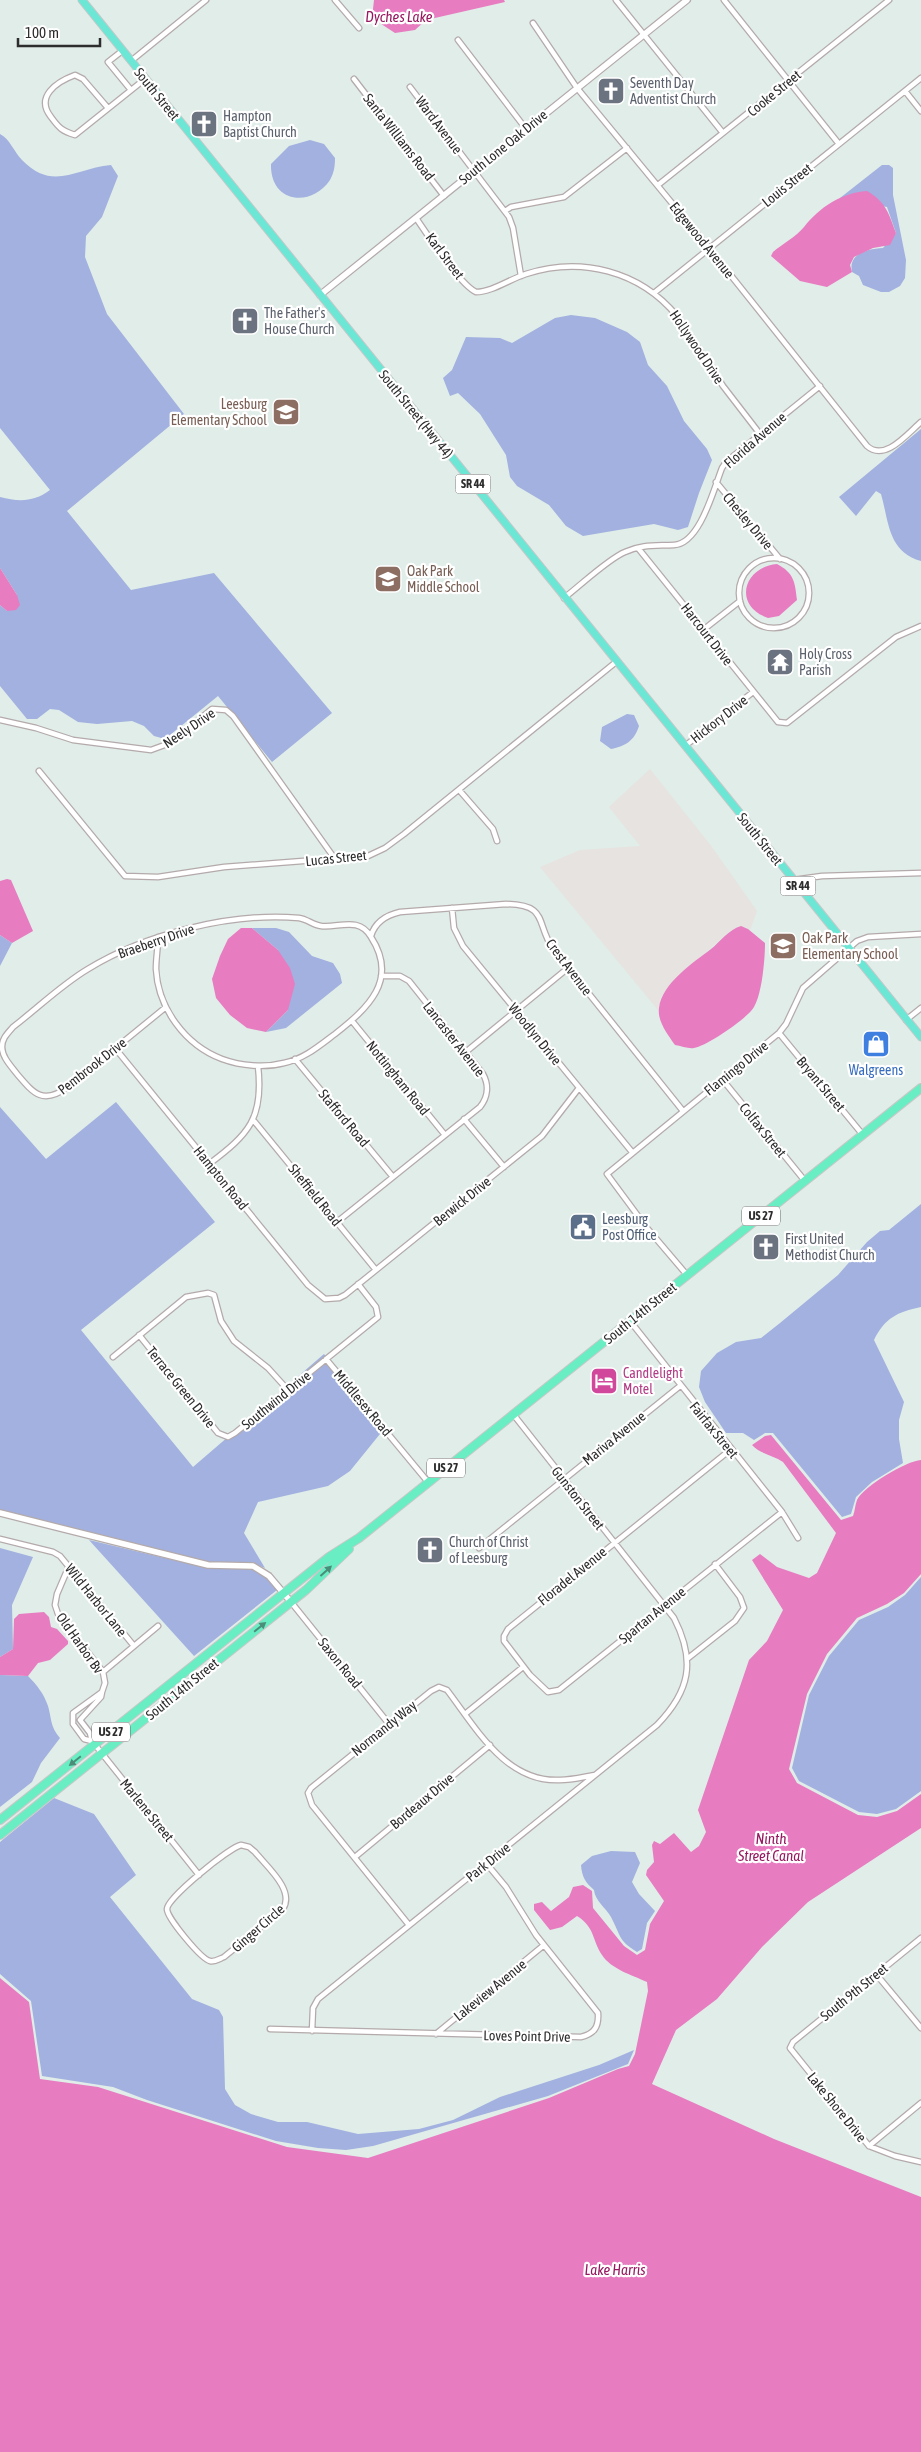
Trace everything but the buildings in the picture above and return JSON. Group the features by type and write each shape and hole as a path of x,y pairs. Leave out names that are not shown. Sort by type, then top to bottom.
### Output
{"highway":[{"name":"South 14th Street","path":"0,1820 329,1557 359,1538 921,1088"},
{"name":"South 14th Street","path":"0,1835 291,1602 335,1563 359,1538"}],"main road":[{"name":"South Street","path":"82,0 270,234"},
{"name":"South Street (Hwy 44)","path":"270,234 675,734"},
{"name":"South Street","path":"675,734 921,1037"}],"street":[{"path":"130,61 206,0"},
{"path":"335,0 359,28"},
{"path":"616,0 723,133"},
{"name":"South Lone Oak Drive","path":"320,295 687,0"},
{"path":"724,0 839,144"},
{"name":"Cooke Street","path":"658,185 889,0"},
{"name":"Edgewood Avenue","path":"533,23 577,88 658,185 867,446 876,452 888,449 921,422"},
{"path":"458,40 526,129"},
{"path":"122,51 108,62 131,90"},
{"path":"108,108 82,79 75,75 49,93 44,103 44,109 61,131 75,135 145,79"},
{"name":"Louis Street","path":"654,293 921,78"},
{"name":"Santa Williams Road","path":"354,79 444,196"},
{"name":"Ward Avenue","path":"410,87 505,211 514,228 521,276"},
{"path":"905,91 921,111"},
{"path":"505,211 511,206 564,197 627,148"},
{"name":"Karl Street","path":"416,218 450,265 470,288 476,292"},
{"name":"Hollywood Drive","path":"476,292 521,276 559,266 596,269 622,274 654,293 677,316 723,386 760,434"},
{"name":"Florida Avenue","path":"564,598 619,555 648,545 678,544 690,537 698,526 726,462 820,386"},
{"name":"Chesley Drive","path":"716,482 780,559"},
{"name":"Harcourt Drive","path":"638,548 753,692 776,720 782,724 787,723 896,637 921,626"},
{"path":"780,559 797,566 808,582 808,601 802,614 787,625 767,627 750,618 740,601 742,583 749,571 762,562 780,559"},
{"path":"703,630 740,601"},
{"name":"Lucas Street","path":"38,771 126,876 158,877 224,867 368,856 386,848 460,791 616,662"},
{"name":"Hickory Drive","path":"685,746 753,692"},
{"name":"Neely Drive","path":"0,720 36,728 73,740 151,750 170,743 212,709 226,710 234,716 335,859"},
{"path":"460,791 493,829 497,840"},
{"path":"793,880 822,876 921,873"},
{"name":"Crest Avenue","path":"371,936 374,928 392,914 506,904 520,904 531,908 542,921 546,939 683,1111"},
{"name":"Woodlyn Drive","path":"452,908 456,933 463,946 632,1152"},
{"name":"Braeberry Drive","path":"2,1048 4,1038 13,1027 82,973 120,952 158,937 192,927 226,922 298,918 321,926 343,923 355,925 366,930 371,936"},
{"name":"Flamingo Drive","path":"687,1275 647,1228 607,1174 779,1033 786,1024 803,988 862,938 921,934"},
{"path":"158,937 157,974 166,1007 184,1033 205,1051 230,1062 258,1066 296,1060 315,1049 352,1021 374,997 382,976 381,959 371,936"},
{"path":"467,1051 568,968"},
{"name":"Lancaster Avenue","path":"337,1222 464,1119 483,1102 487,1089 485,1077 467,1051 409,981 400,976 382,976"},
{"name":"Pembrook Drive","path":"2,1048 8,1063 32,1092 48,1097 60,1092 166,1007"},
{"path":"906,1020 921,1008"},
{"name":"Nottingham Road","path":"352,1021 445,1134"},
{"name":"Bryant Street","path":"779,1033 863,1135"},
{"name":"Hampton Road","path":"115,1048 313,1291 325,1299 332,1299"},
{"name":"Stafford Road","path":"296,1060 393,1177"},
{"path":"209,1164 235,1143 254,1120 260,1091 258,1066"},
{"name":"Colfax Street","path":"722,1080 805,1181"},
{"name":"Berwick Drive","path":"332,1299 345,1294 358,1284 542,1136 579,1088"},
{"path":"464,1119 504,1167"},
{"name":"Sheffield Road","path":"254,1120 376,1270"},
{"name":"Middlesex Road","path":"358,1284 376,1307 378,1317 326,1359 428,1482"},
{"path":"113,1357 186,1297 208,1293 214,1295 221,1321 234,1341 268,1368 288,1390"},
{"name":"Fairfax Street","path":"630,1321 730,1450 782,1512 798,1538"},
{"name":"Terrace Green Drive","path":"139,1335 218,1433 225,1436"},
{"name":"Southwind Drive","path":"225,1436 235,1434 326,1359"},
{"name":"Mariva Avenue","path":"479,1548 680,1386"},
{"name":"Gunston Street","path":"513,1414 664,1605 679,1628 687,1659"},
{"name":"Floradel Avenue","path":"523,1667 504,1641 504,1636 508,1629 730,1450"},
{"name":"Spartan Avenue","path":"523,1667 543,1689 548,1692 556,1692 782,1512"},
{"path":"0,1514 208,1565 253,1566 265,1571 291,1602"},
{"name":"Wild Harbor Lane","path":"0,1539 52,1552 69,1566 134,1646"},
{"path":"687,1659 735,1621 742,1612 743,1604 740,1596 715,1564"},
{"name":"Old Harbor Bv","path":"69,1566 55,1605 58,1614 104,1672 105,1683 101,1697 80,1720"},
{"name":"Saxon Road","path":"291,1602 389,1724"},
{"path":"104,1672 158,1626"},
{"name":"Park Drive","path":"312,2031 313,2008 318,1999 657,1726 671,1710 685,1684 687,1659"},
{"path":"465,1714 523,1667"},
{"name":"Normandy Way","path":"409,1925 312,1805 308,1794 311,1788 430,1691 439,1687 447,1690 490,1745 510,1765 542,1778 561,1780 597,1774"},
{"name":"Old Harbor Bv","path":"74,1712 102,1692"},
{"path":"74,1712 73,1724 84,1739 94,1743"},
{"path":"74,1712 90,1733 94,1743"},
{"name":"Marlene Street","path":"94,1743 199,1875"},
{"name":"Bordeaux Drive","path":"355,1857 490,1745"},
{"name":"Ginger Circle","path":"245,1845 255,1852 286,1890 288,1902 283,1909 224,1957 217,1961 209,1961 200,1955 172,1921 167,1909 169,1901 199,1875 236,1846 245,1845"},
{"name":"Loves Point Drive","path":"312,2031 581,2037 592,2034 597,2028 598,2013 544,1945 506,1887 486,1863"},
{"name":"South 9th Street","path":"790,2048 793,2042 921,1938"},
{"name":"Lakeview Avenue","path":"436,2034 544,1945"},
{"path":"876,1974 921,2028"},
{"path":"270,2030 312,2031"},
{"name":"Lake Shore Drive","path":"790,2048 869,2146 889,2154 921,2162"},
{"path":"869,2146 921,2103"}],"shaded area":[{"path":"0,134 7,139 22,160 33,170 44,175 65,176 111,165 118,176 102,217 86,236 85,257 107,314 184,414 67,511 131,590 214,573 332,713 272,762 218,696 165,739 154,736 144,726 132,721 97,724 78,722 59,710 50,709 37,719 27,719 0,686 0,605 7,611 17,595 0,568 0,497 26,500 38,497 50,490 0,428"},
{"path":"310,140 324,144 335,158 330,180 313,195 303,198 284,194 277,187 272,177 271,164 289,146"},
{"path":"882,165 889,165 893,168 893,195 906,260 905,278 900,286 889,292 881,292 863,285 859,276 852,272 853,260 856,256 866,251 883,248 896,233 887,207 840,198"},
{"path":"571,315 595,318 627,332 640,342 648,365 667,386 684,421 707,449 712,460 688,527 678,530 654,524 583,536 566,526 549,505 517,486 510,477 506,455 480,414 458,393 450,396 443,378 452,370 466,337 500,338 512,343 555,318"},
{"path":"921,429 921,561 910,557 896,543 888,525 881,494 876,491 856,516 839,497"},
{"path":"627,714 634,715 639,726 637,731 629,742 611,749 600,741 602,727"},
{"path":"650,769 712,847 757,911 750,930 746,927 730,931 673,981 661,997 658,1010 540,867 580,850 640,846 609,807"},
{"path":"252,928 276,928 289,932 312,956 333,963 340,974 342,983 286,1028 266,1032 288,1010 278,950"},
{"path":"0,935 12,943 0,966"},
{"path":"116,1102 215,1222 81,1330 193,1467 324,1354 384,1429 350,1471 328,1486 258,1502 244,1533 265,1568 252,1563 209,1562 0,1510 0,1107 46,1159"},
{"path":"921,1204 921,1307 905,1311 887,1321 874,1340 904,1402 899,1420 899,1439 903,1463 872,1482 856,1497 851,1514 842,1517 773,1433 765,1433 754,1440 743,1433 726,1433 705,1402 699,1387 701,1371 717,1353 736,1342 761,1338 838,1275 867,1242 880,1231 889,1230"},
{"path":"89,1540 207,1568 252,1569 267,1578 277,1590 194,1656"},
{"path":"0,1548 33,1557 12,1605 13,1649 0,1657"},
{"path":"921,1577 921,1791 896,1809 877,1814 859,1812 799,1781 792,1768 809,1695 829,1656 859,1620 888,1607 905,1595"},
{"path":"0,1675 28,1676 31,1679 40,1690 48,1706 53,1726 60,1738 41,1763 32,1782 0,1807"},
{"path":"54,1798 94,1814 136,1875 110,1897 192,1999 219,2010 223,2017 225,2089 235,2105 251,2114 278,2122 307,2122 358,2134 419,2129 453,2120 500,2097 599,2065 634,2050 628,2064 548,2096 373,2146 346,2150 318,2148 276,2141 147,2100 113,2087 42,2076 31,2001 0,1974 0,1842"},
{"path":"611,1851 635,1852 640,1863 632,1882 639,1894 655,1911 647,1923 642,1949 637,1952 623,1941 611,1917 598,1901 594,1890 586,1882 582,1873 581,1865 592,1856"}],"water":[{"name":"Dyches Lake","path":"374,0 504,0 505,2 426,20 415,30 395,33 372,18"},
{"path":"867,191 883,204 896,233 890,245 873,248 854,257 850,265 852,272 827,287 800,281 771,256 773,252 801,231 824,207 848,195"},
{"path":"777,564 783,567 793,579 797,600 779,616 768,618 757,612 750,604 746,596 747,587 750,579 757,572"},
{"path":"0,568 17,595 20,605 16,610 7,611 0,605"},
{"path":"11,880 33,931 12,943 0,935 0,881"},
{"path":"741,926 748,929 765,943 761,985 754,1007 736,1024 700,1046 687,1048 675,1045 660,1018 659,1008 661,999 679,974 728,933"},
{"path":"241,928 252,928 278,950 290,968 295,984 288,1010 266,1032 247,1028 230,1015 216,998 212,979 220,956 228,939"},
{"name":"Lake Harris","path":"771,1435 841,1520 853,1516 857,1500 876,1481 914,1461 921,1460 921,1574 904,1593 887,1604 857,1618 827,1654 807,1694 789,1769 797,1783 858,1815 877,1817 897,1811 921,1794 921,1828 808,1902 762,1947 717,1999 676,2030 652,2084 774,2139 921,2197 921,2452 0,2452 0,1978 29,2002 40,2079 98,2087 287,2147 368,2158 549,2098 629,2066 635,2054 648,1991 647,1982 622,1971 606,1960 590,1929 583,1920 577,1916 562,1927 550,1930 534,1910 534,1904 542,1902 551,1911 569,1897 573,1887 583,1885 592,1891 593,1908 624,1946 637,1955 645,1950 650,1924 664,1901 646,1875 647,1870 654,1862 652,1845 654,1841 660,1844 674,1833 691,1852 699,1846 706,1832 698,1810 749,1660 767,1641 783,1610 752,1560 760,1554 777,1567 809,1578 817,1573 836,1533 783,1462 752,1445 765,1436"},
{"path":"44,1612 49,1617 51,1627 57,1629 68,1641 68,1644 50,1660 38,1663 28,1676 0,1675 0,1657 13,1649 14,1619 19,1614"}],"place":[{"name":"Seventh Day Adventist Church","path":"611,91"},
{"name":"Hampton Baptist Church","path":"204,124"},
{"name":"The Father's House Church","path":"245,321"},
{"name":"Leesburg Elementary School","path":"286,412"},
{"name":"Oak Park Middle School","path":"388,579"},
{"name":"Holy Cross Parish","path":"780,662"},
{"name":"Oak Park Elementary School","path":"783,946"},
{"name":"Walgreens","path":"876,1044"},
{"name":"Leesburg Post Office","path":"583,1227"},
{"name":"First United Methodist Church","path":"766,1247"},
{"name":"Candlelight Motel","path":"604,1381"},
{"name":"Church of Christ of Leesburg","path":"430,1550"}],"water label":[{"name":"Ninth Street Canal","path":"771,1846"}]}
